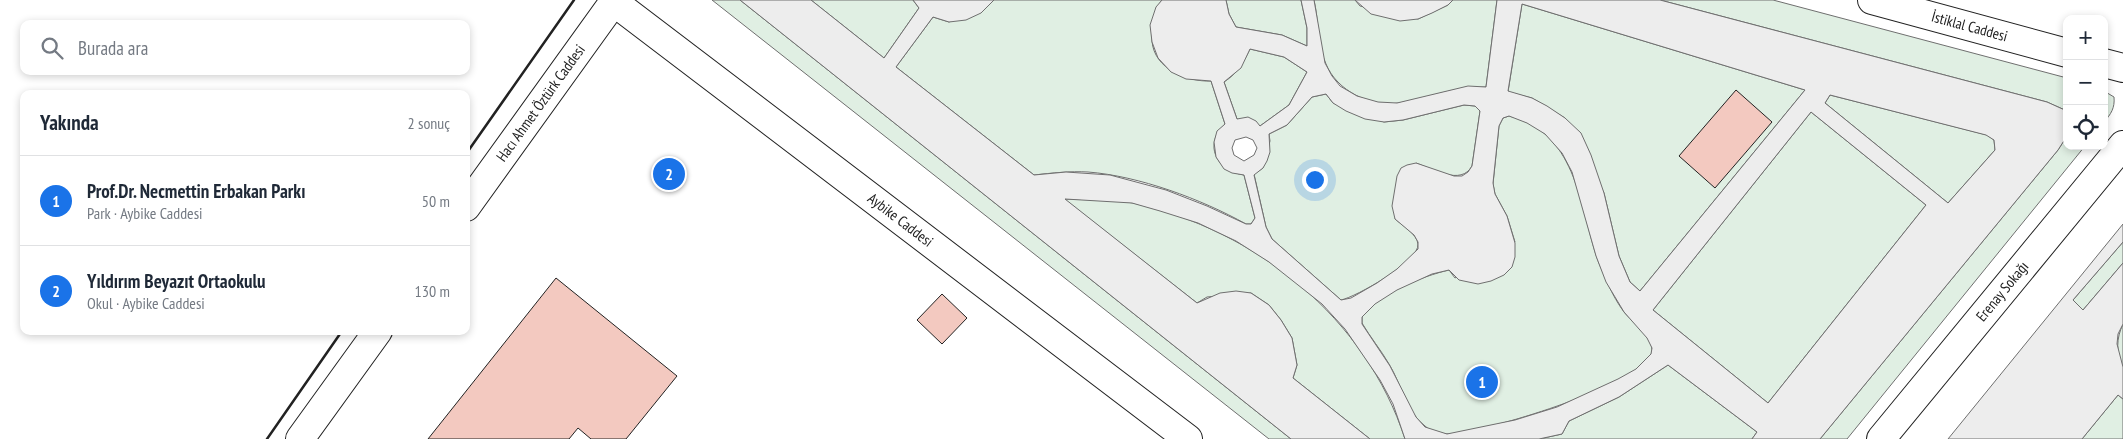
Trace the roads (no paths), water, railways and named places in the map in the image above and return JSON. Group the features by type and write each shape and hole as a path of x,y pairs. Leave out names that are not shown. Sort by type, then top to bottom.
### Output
{"street":[{"name":"İstiklal Caddesi","path":"1872,0 2063,52"},
{"name":"Hacı Ahmet Öztürk Caddesi","path":"470,202 614,1"},
{"name":"Aybike Caddesi","path":"614,1 1188,439"},
{"path":"2108,64 2123,68"},
{"name":"Erenay Sokağı","path":"1881,439 2123,145"},
{"path":"300,439 375,335"}],"place":[{"name":"Yıldırım Beyazıt Ortaokulu","path":"669,174"},
{"name":"Prof.Dr. Necmettin Erbakan Parkı","path":"1482,382"}]}
